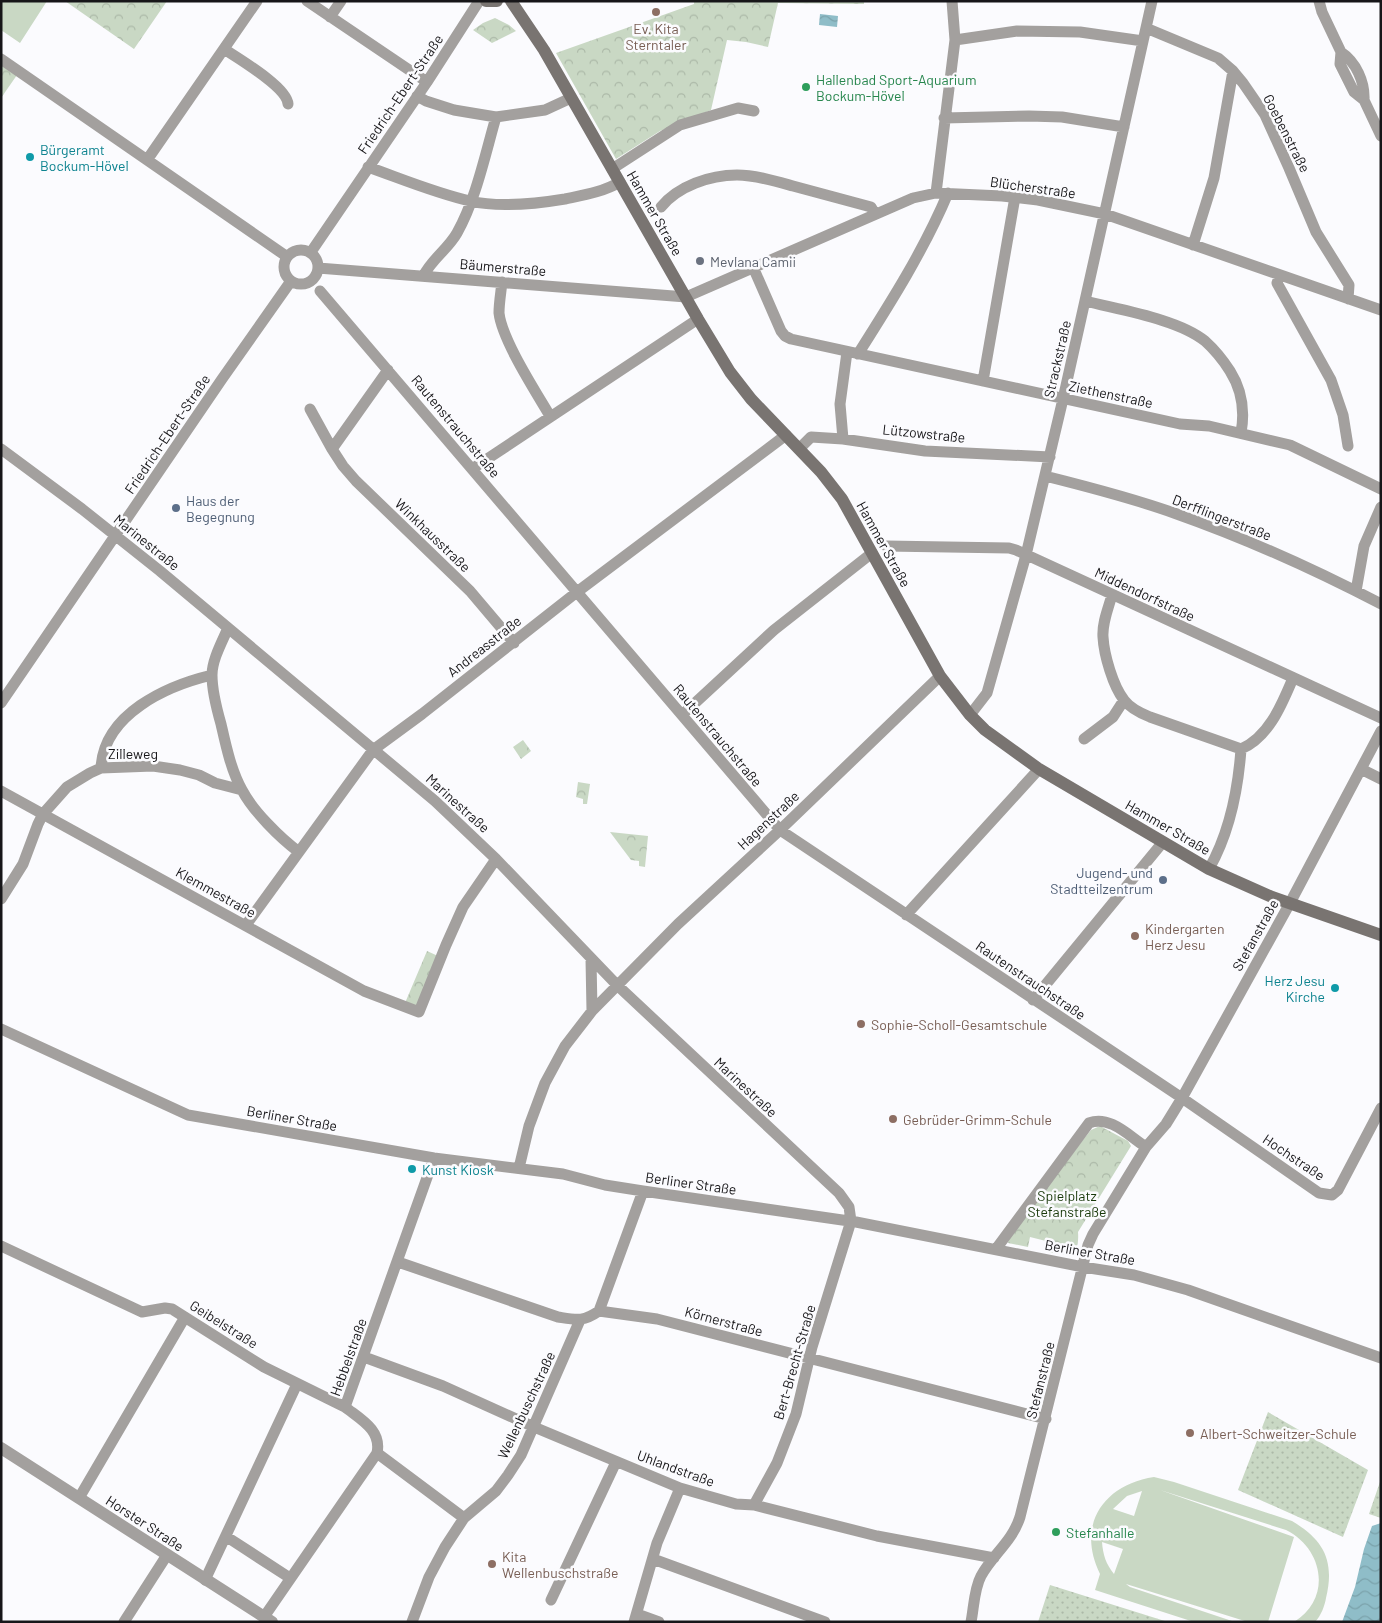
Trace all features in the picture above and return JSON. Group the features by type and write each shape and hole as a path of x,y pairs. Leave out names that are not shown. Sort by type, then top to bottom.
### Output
{"main road":[{"path":"486,1 497,1"},
{"name":"Hammer Straße","path":"511,1 544,50 698,319 743,389 800,448 831,484 872,553 940,676 970,715 1000,742 1039,769 1209,869 1233,881 1290,903 1381,935"}],"street":[{"path":"147,160 256,1"},
{"path":"306,1 427,82"},
{"path":"330,17 341,1"},
{"name":"Friedrich-Ebert-Straße","path":"310,252 427,82 479,1"},
{"path":"843,439 840,404 852,353 897,293 937,218 942,193 944,118 954,40 952,1"},
{"name":"Strackstraße","path":"970,715 987,693 1026,555 1064,399 1152,1"},
{"path":"1319,1 1322,12 1341,52 1352,60 1364,87 1364,100 1381,136"},
{"name":"Goebenstraße","path":"1146,28 1209,54 1226,64 1243,83 1265,115 1316,232 1349,285 1348,299"},
{"path":"954,40 1017,31 1080,32 1143,41"},
{"path":"224,49 280,88 288,98 288,104"},
{"path":"1,59 286,256"},
{"path":"1193,244 1214,178 1233,71"},
{"path":"417,96 454,110 496,117 545,110 571,98"},
{"path":"612,169 680,125 738,108 754,111"},
{"path":"424,275 457,233 471,201 496,117"},
{"path":"944,118 1062,117 1124,127"},
{"path":"368,168 424,188 471,201 499,204 542,203 608,190 620,182"},
{"path":"661,207 668,198 690,186 721,176 739,175 767,179 871,207 875,214"},
{"name":"Blücherstraße","path":"686,297 914,198 942,193 1015,197 1105,214 1381,310"},
{"path":"983,381 1015,197"},
{"path":"295,250 310,252 317,262 318,268 315,277 301,284 291,281 283,270 286,256 295,250"},
{"name":"Ziethenstraße","path":"753,267 784,336 852,353 1180,424 1209,426 1290,445 1381,489"},
{"name":"Bäumerstraße","path":"318,268 686,297"},
{"path":"1280,275 1278,283 1331,380 1343,415 1348,446"},
{"name":"Friedrich-Ebert-Straße","path":"1,703 291,281"},
{"path":"502,282 499,312 502,325 516,356 550,416"},
{"name":"Rautenstrauchstraße","path":"320,290 780,830 1182,1098"},
{"path":"1085,301 1156,319 1187,331 1205,341 1224,361 1234,377 1243,407 1241,433"},
{"path":"472,468 698,319"},
{"path":"332,449 388,370"},
{"name":"Winkhausstraße","path":"310,408 332,449 356,481 470,591 514,643"},
{"name":"Andreasstraße","path":"246,925 373,750 514,643 577,592 786,435"},
{"name":"Lützowstraße","path":"800,448 812,437 843,439 925,451 1050,457"},
{"name":"Marinestraße","path":"1,449 115,535 435,801 496,859 616,986 839,1193 849,1206 850,1221"},
{"name":"Derfflingerstraße","path":"1045,476 1109,492 1175,513 1287,559 1381,604"},
{"path":"1356,591 1364,546 1381,507"},
{"name":"Middendorfstraße","path":"886,546 1009,548 1381,718"},
{"path":"682,715 774,630 872,553"},
{"path":"1112,595 1105,619 1103,637 1110,671 1124,700 1135,710 1150,717 1241,749 1249,746 1258,738 1278,714 1294,678"},
{"path":"228,628 212,675 218,712 229,756 242,790 258,812 299,852"},
{"path":"101,768 106,744 114,731 138,707 162,692 197,678 212,675"},
{"name":"Hagenstraße","path":"616,986 678,924 780,830 940,676"},
{"path":"1,681 11,688"},
{"path":"1084,738 1113,717 1124,700"},
{"name":"Stefanstraße","path":"971,1622 979,1581 1017,1528 1046,1419 1088,1245 1093,1234 1146,1147 1166,1124 1182,1098 1290,903 1381,731"},
{"path":"1209,869 1221,846 1233,808 1241,749"},
{"name":"Zilleweg","path":"1,899 23,864 38,824 44,814 67,787 101,768 153,766 180,770 242,790"},
{"path":"906,915 1039,769"},
{"path":"1360,769 1381,779"},
{"name":"Klemmestraße","path":"1,791 364,991 419,1012 446,944 464,907 496,859"},
{"path":"1033,1000 1163,842"},
{"path":"591,959 592,1011"},
{"path":"519,1168 528,1126 545,1083 565,1046 592,1011 616,986"},
{"name":"Berliner Straße","path":"1,1030 188,1115 434,1158 563,1174 643,1191 850,1221 1083,1267 1134,1275 1188,1290 1381,1358"},
{"name":"Hochstraße","path":"1182,1098 1319,1193 1326,1195 1332,1195 1338,1190 1381,1108"},
{"path":"996,1249 1089,1123 1100,1120 1108,1122 1146,1147"},
{"name":"Hebbelstraße","path":"377,1453 379,1445 374,1431 345,1407 434,1158"},
{"path":"398,1262 558,1317 580,1320 590,1317 599,1311 643,1191"},
{"name":"Bert-Brecht-Straße","path":"754,1506 777,1463 796,1414 809,1358 850,1221"},
{"name":"Geibelstraße","path":"1,1246 142,1312 165,1308 172,1309 264,1367 345,1407"},
{"name":"Körnerstraße","path":"599,1311 657,1318 1046,1419"},
{"path":"79,1498 185,1317"},
{"name":"Wellenbuschstraße","path":"412,1622 429,1577 464,1518 496,1491 521,1455 580,1320"},
{"name":"Uhlandstraße","path":"364,1357 443,1386 534,1427 680,1488 736,1504 754,1506 877,1536 994,1558"},
{"path":"205,1580 297,1384"},
{"name":"Horster Straße","path":"1,1448 268,1619"},
{"path":"268,1619 290,1578 377,1453 464,1518"},
{"path":"551,1600 616,1462"},
{"path":"659,1622 636,1618 657,1543 680,1488"},
{"path":"227,1536 290,1578"},
{"path":"124,1622 167,1555"},
{"path":"652,1560 825,1622"}],"green space":[{"path":"1,1 47,1 20,43 1,30"},
{"path":"65,1 167,1 134,49"},
{"path":"694,1 864,1 864,4 778,3 768,47 727,40 711,110 660,131 616,159 556,53 694,4"},
{"path":"495,18 516,31 492,43 473,30"},
{"path":"1,65 17,75 1,98"},
{"path":"523,740 531,751 521,759 513,747"},
{"path":"578,782 590,784 587,804 583,804 583,799 576,797"},
{"path":"610,832 648,836 645,867 639,866 639,861 631,860"},
{"path":"427,951 438,956 417,1008 405,1003"},
{"name":"Spielplatz Stefanstraße","path":"1100,1126 1128,1141 1131,1146 1078,1232 1077,1246 1074,1250 1066,1254 1048,1252 1050,1242 1030,1237 1028,1247 1008,1243 1009,1239 1078,1146 1091,1130"},
{"path":"1268,1412 1368,1470 1343,1537 1238,1490"},
{"path":"1154,1477 1174,1482 1292,1521 1303,1528 1319,1544 1328,1562 1328,1585 1324,1607 1317,1620 1315,1622 1294,1622 1306,1612 1314,1601 1318,1588 1315,1561 1309,1549 1299,1538 1286,1530 1160,1490 1294,1537 1268,1622 1248,1622 1126,1584 1130,1587 1235,1622 1194,1622 1095,1590 1100,1574 1093,1556 1091,1539 1093,1524 1099,1510 1108,1498 1136,1481","holes":["1142,1491 1134,1516 1113,1509 1127,1496","1102,1542 1123,1549 1114,1574 1105,1559"]},
{"path":"1381,1479 1381,1518 1369,1514"},
{"path":"1050,1585 1168,1622 1038,1622"}],"water":[{"path":"820,14 838,16 837,27 819,25"},
{"path":"1381,1523 1381,1622 1342,1622 1355,1587 1364,1549 1372,1526"}],"place":[{"name":"Ev. Kita Sterntaler","path":"656,12"},
{"name":"Hallenbad Sport-Aquarium Bockum-Hövel","path":"806,87"},
{"name":"Bürgeramt Bockum-Hövel","path":"30,157"},
{"name":"Mevlana Camii","path":"700,261"},
{"name":"Haus der Begegnung","path":"176,508"},
{"name":"Jugend- und Stadtteilzentrum","path":"1163,880"},
{"name":"Kindergarten Herz Jesu","path":"1135,936"},
{"name":"Herz Jesu Kirche","path":"1335,988"},
{"name":"Sophie-Scholl-Gesamtschule","path":"861,1024"},
{"name":"Gebrüder-Grimm-Schule","path":"893,1119"},
{"name":"Kunst Kiosk","path":"412,1169"},
{"name":"Albert-Schweitzer-Schule","path":"1190,1433"},
{"name":"Stefanhalle","path":"1056,1532"},
{"name":"Kita Wellenbuschstraße","path":"492,1564"}]}
